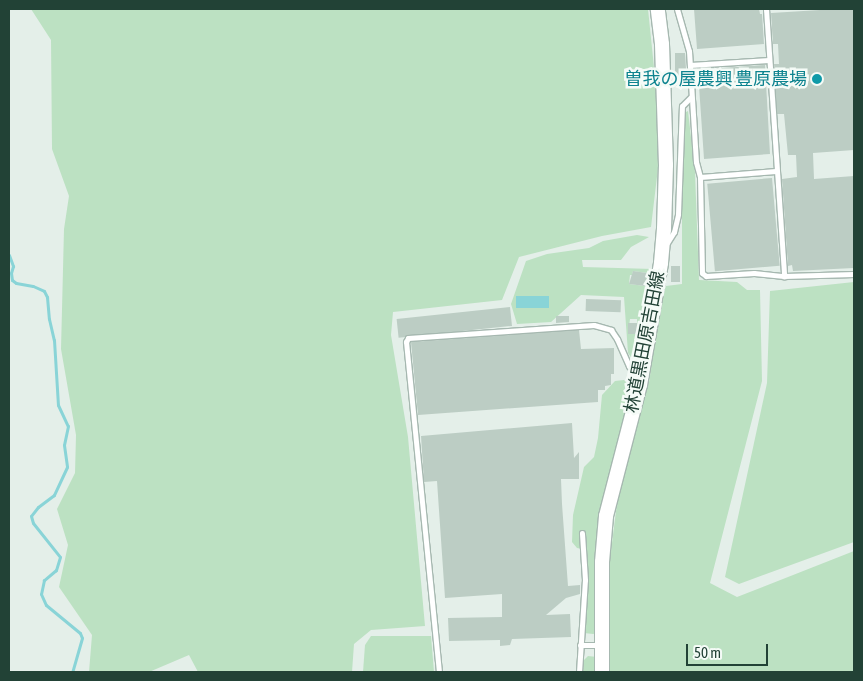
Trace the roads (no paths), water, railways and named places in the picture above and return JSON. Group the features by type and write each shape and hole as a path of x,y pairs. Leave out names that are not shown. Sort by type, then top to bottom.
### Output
{"street":[{"name":"林道黒田原吉田線","path":"602,672 602,562 606,516 642,375 662,252 666,165 662,44 658,9"}],"lane":[{"path":"677,9 686,37 690,65 696,162 700,177 702,273 706,276 754,273 784,276 854,274"},
{"path":"766,9 784,276"},
{"path":"690,65 769,60"},
{"path":"662,252 674,232 678,214 682,106 692,97"},
{"path":"700,177 776,171"},
{"path":"439,672 406,342 408,338 594,325 611,330 629,366 634,372 642,375"},
{"path":"579,672 585,580 582,533"},
{"path":"580,645 602,645"}],"water":[{"path":"516,296 549,296 549,308 516,308"}],"waterway":[{"path":"9,255 13,266 12,280 16,283 33,286 44,291 47,297 49,319 54,340 58,405 68,426 64,445 67,467 54,495 38,507 31,516 33,523 60,557 56,570 44,580 41,594 46,605 80,633 82,638 72,672"}],"place":[{"name":"曽我の屋農興 豊原農場","path":"817,79"}]}
